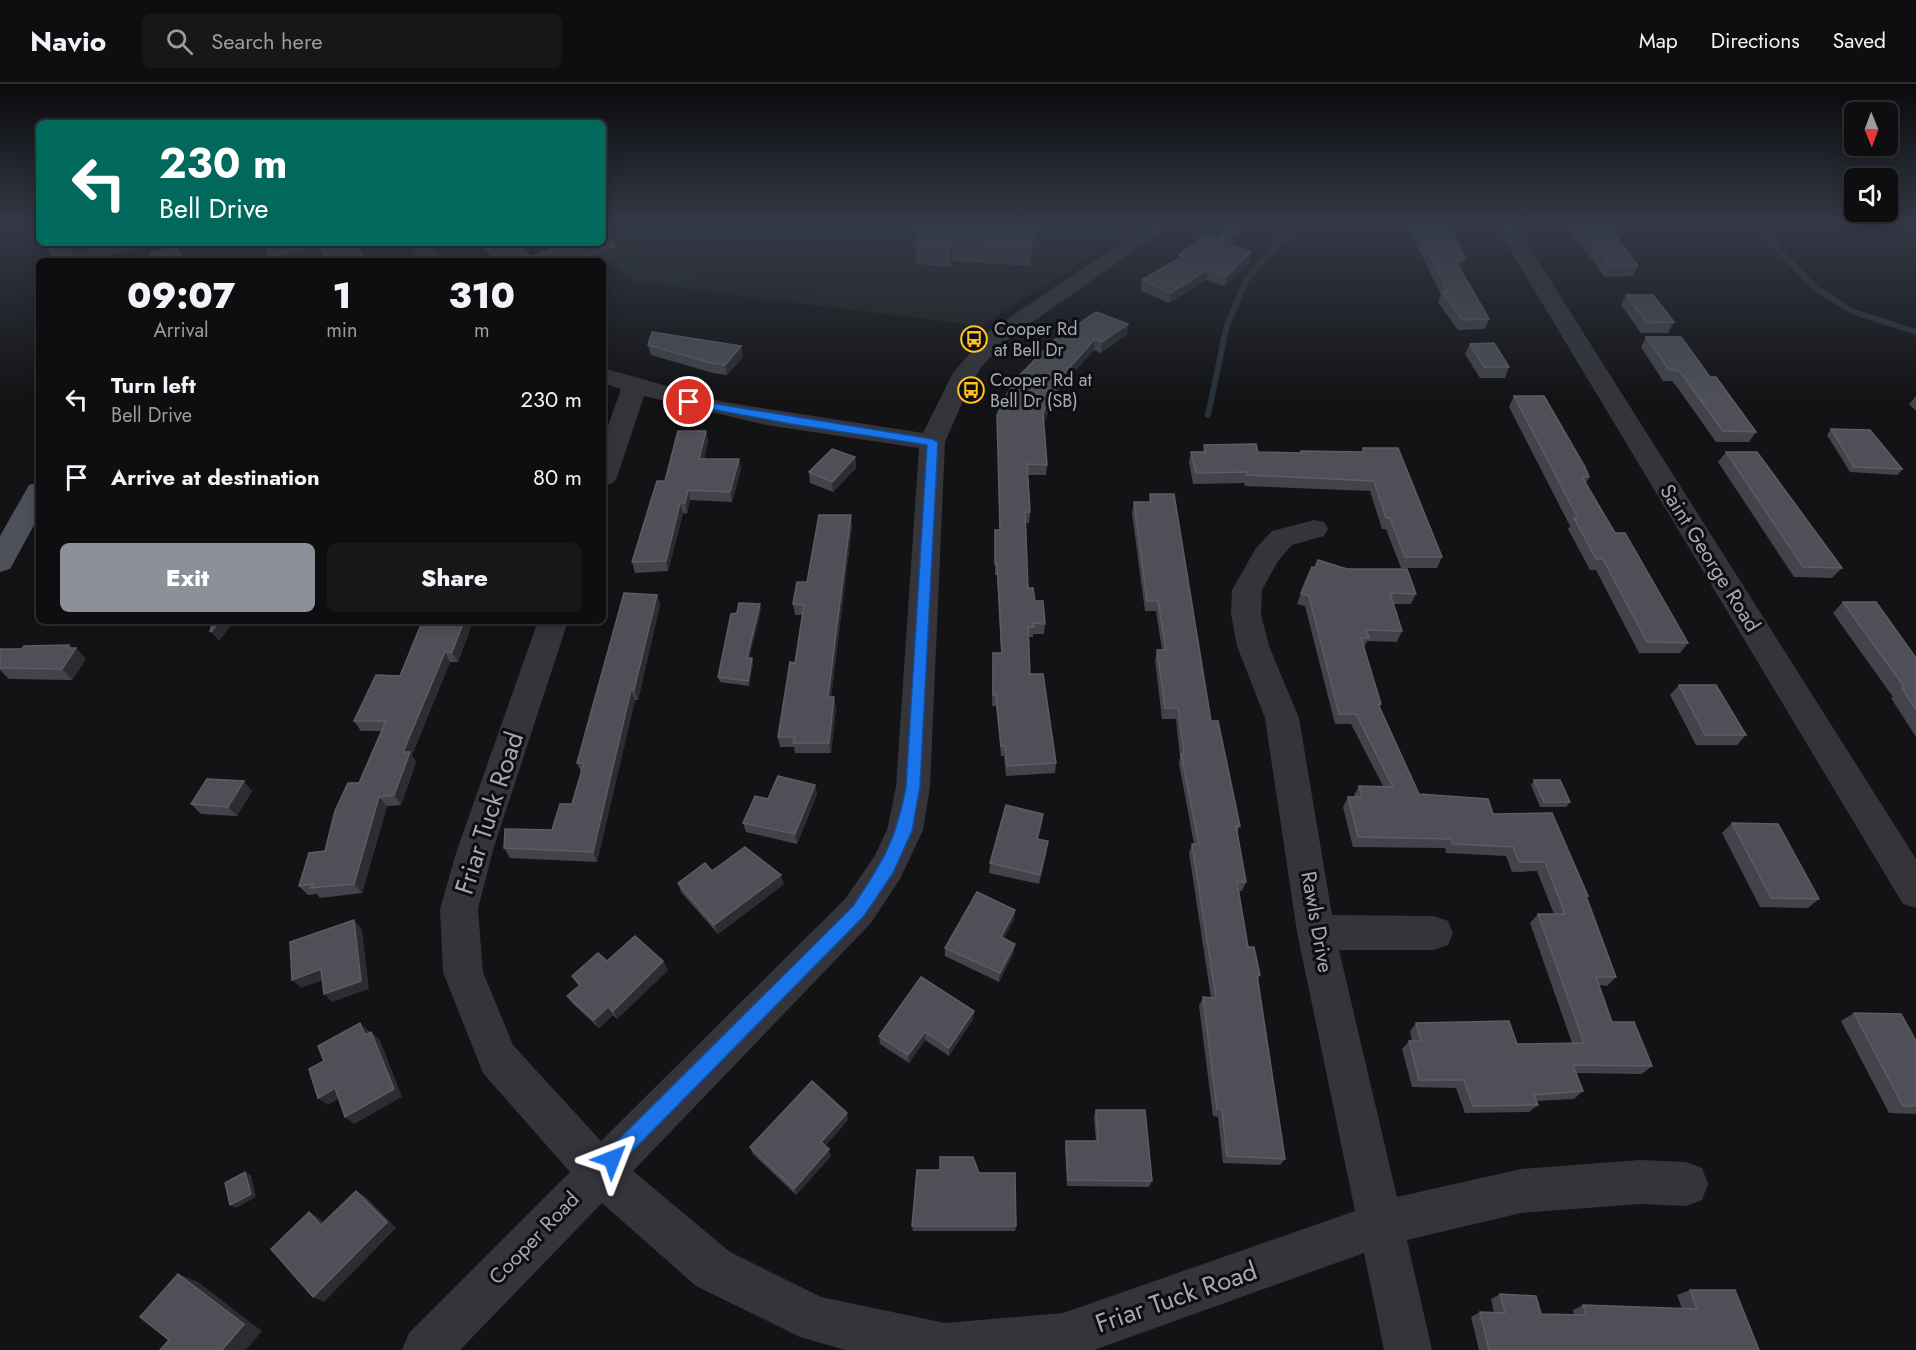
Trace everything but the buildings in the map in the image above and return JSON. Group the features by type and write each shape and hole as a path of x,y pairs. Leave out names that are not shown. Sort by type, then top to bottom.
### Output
{"main road":[{"path":"0,562 36,496"}],"street":[{"name":"Cooper Road","path":"426,1350 599,1171 858,911 887,868 904,831 913,787 932,442 960,376 978,353 1022,319 1077,282"},
{"name":"Saint George Road","path":"1540,282 1916,892"},
{"path":"606,376 689,402 780,419 932,442"},
{"path":"606,469 635,387"},
{"name":"Rawls Drive","path":"1314,529 1282,538 1266,555 1247,590 1246,614 1253,646 1282,718 1316,932 1408,1350"},
{"name":"Friar Tuck Road","path":"553,624 475,850 459,909 463,972 498,1059 599,1171 713,1269 817,1320 945,1347 1063,1337 1382,1224 1448,1206 1521,1191 1640,1182 1686,1184"},
{"path":"1316,932 1434,933"}],"shaded area":[{"path":"636,282 1051,282 981,326"},
{"path":"636,282 721,282 753,290 940,308 981,326"}],"waterway":[{"path":"1208,415 1227,325 1246,282"},
{"path":"1809,282 1815,288 1854,312 1916,332"}],"place":[{"name":"Cooper Rd at Bell Dr","path":"974,339"},
{"name":"Cooper Rd at Bell Dr (SB)","path":"971,390"}],"route":[{"path":"612,1159 858,911 887,868 904,831 913,787 932,442 791,421 689,402"}]}
